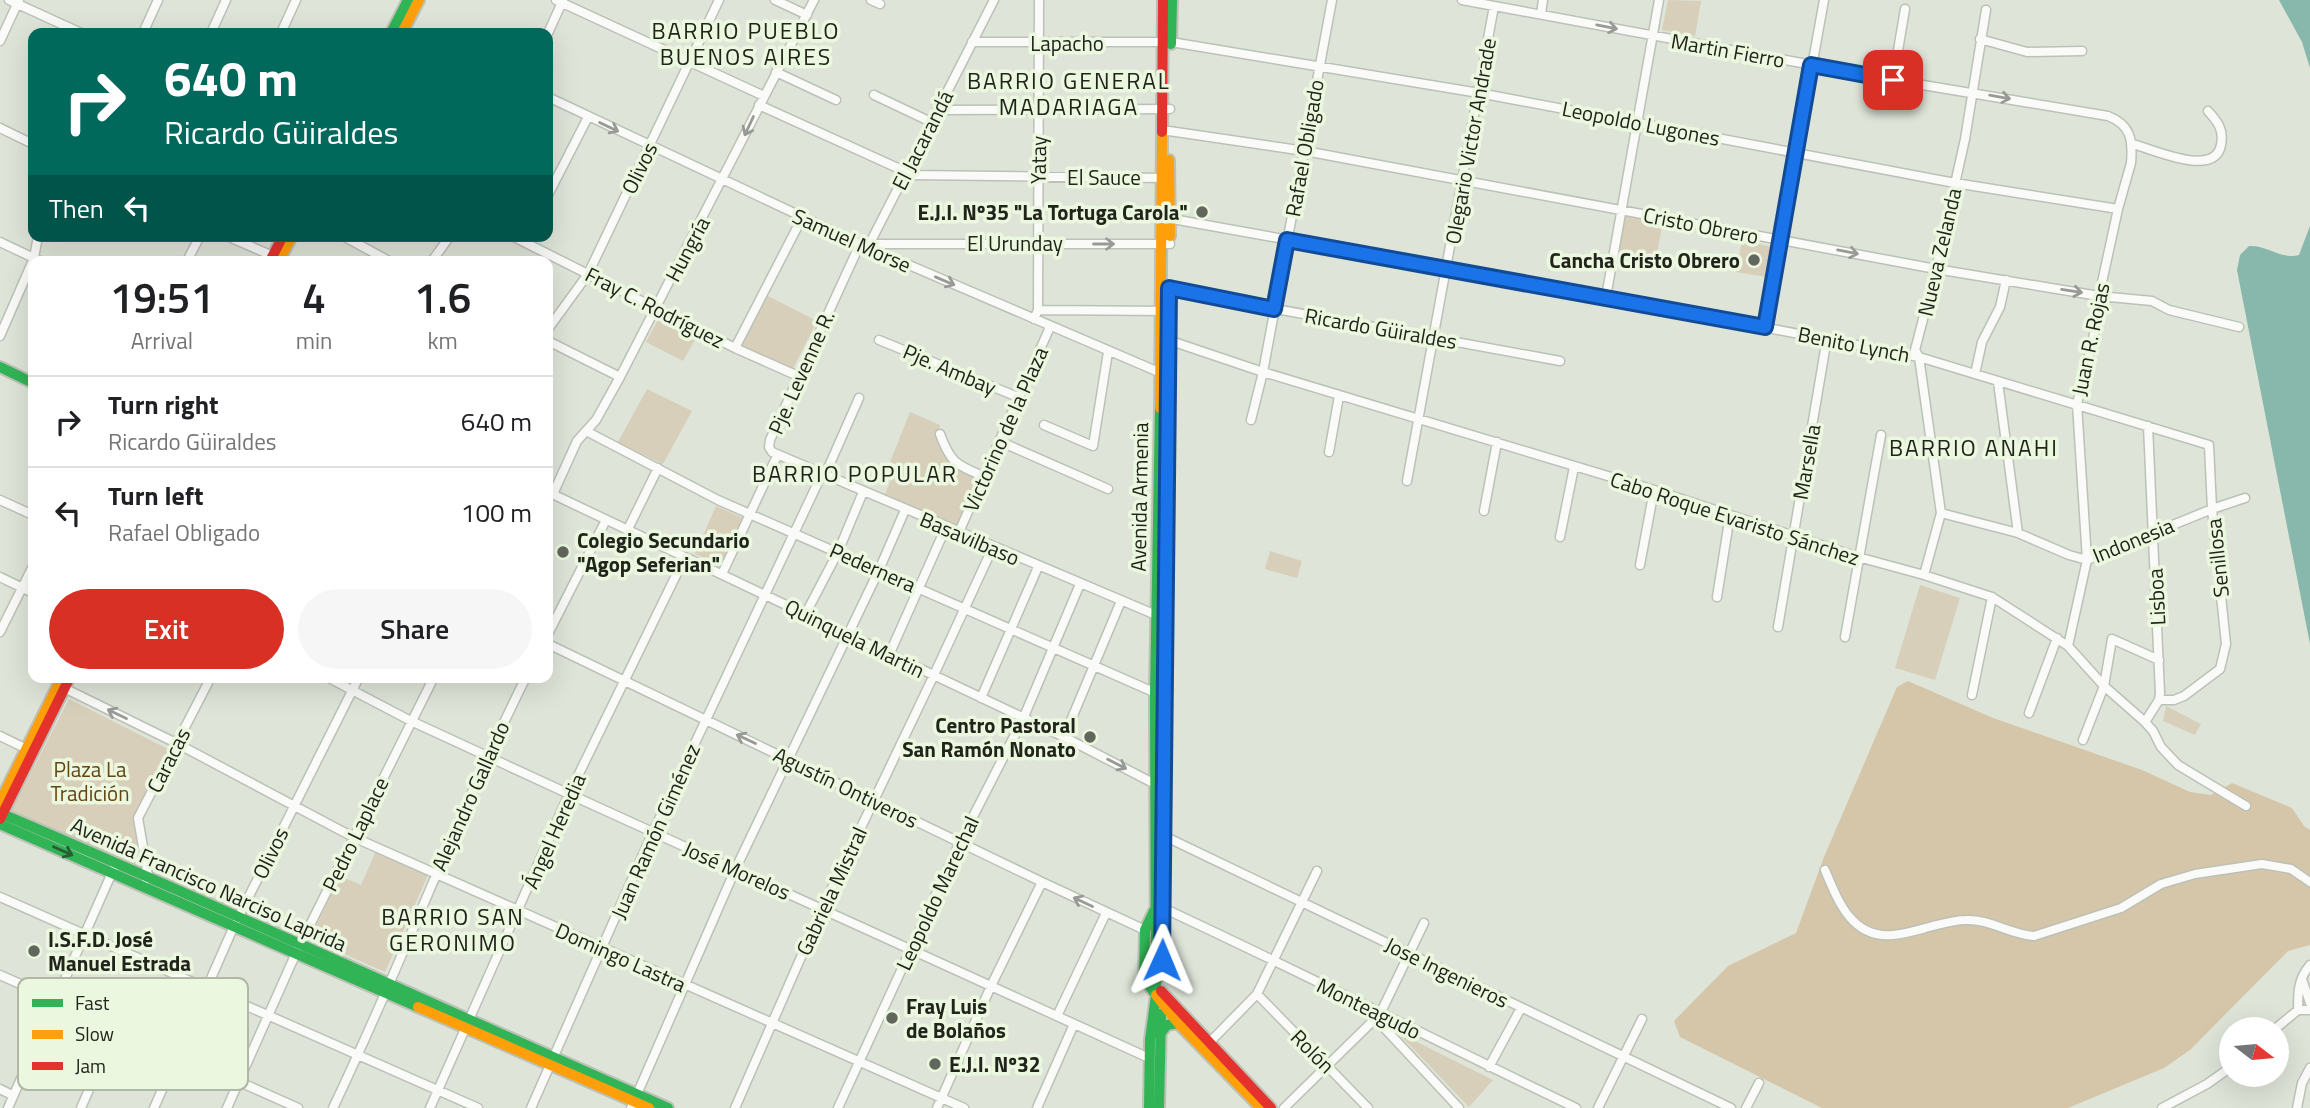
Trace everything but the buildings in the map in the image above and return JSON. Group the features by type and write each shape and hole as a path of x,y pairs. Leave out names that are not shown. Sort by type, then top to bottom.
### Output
{"main road":[{"path":"401,28 415,0"},
{"name":"Avenida Armenia","path":"1163,0 1167,43"},
{"name":"Avenida Armenia","path":"1159,997 1165,131 1167,43 1172,0"},
{"path":"0,367 28,381"},
{"path":"1,815 29,750 63,683"},
{"name":"Avenida Armenia","path":"1159,783 1162,835 1159,908"},
{"name":"Avenida Francisco Narciso Laprida","path":"1,815 551,1061 649,1108"},
{"path":"1159,908 1145,930 1144,979 1178,1023 1207,1045"},
{"path":"1159,997 1159,1108"},
{"path":"1159,997 1266,1107"},
{"path":"1149,1108 1149,1058 1159,997"},
{"path":"1160,1034 1167,1025 1178,1023"},
{"name":"Avenida Francisco Narciso Laprida","path":"635,1101 668,1108"}],"street":[{"path":"9,0 19,2 71,28"},
{"path":"145,28 158,0"},
{"path":"213,28 226,0"},
{"path":"283,28 296,0"},
{"name":"Olivos","path":"553,322 589,274 719,0"},
{"path":"775,0 807,15"},
{"name":"Hungría","path":"553,489 577,441 596,420 620,377 814,0"},
{"name":"El Jacarandá","path":"870,243 909,174 931,122 994,0"},
{"name":"Yatay","path":"1034,319 1038,310 1038,0"},
{"name":"Rafael Obligado","path":"1251,420 1263,372 1332,0"},
{"name":"Martin Fierro","path":"1462,0 1893,80 2108,116 2119,120 2133,144"},
{"path":"1541,14 1543,0"},
{"path":"1606,297 1659,0"},
{"path":"1765,327 1824,0"},
{"path":"550,28 560,1 764,96"},
{"path":"0,41 19,2"},
{"name":"Olegario Victor Andrade","path":"1407,481 1494,6"},
{"path":"1893,80 1905,9"},
{"name":"Nueva Zelanda","path":"1924,575 1941,513 1919,357 1915,350 1955,183 1986,10"},
{"path":"1980,39 2027,52 2082,51"},
{"name":"Lapacho","path":"972,42 1167,43"},
{"name":"Leopoldo Lugones","path":"1167,43 1320,65 1955,183 2118,209"},
{"path":"776,72 836,100"},
{"path":"874,95 931,122"},
{"name":"Samuel Morse","path":"553,100 860,244 1108,352 1164,373"},
{"path":"759,106 909,174"},
{"path":"937,110 1166,110"},
{"path":"2133,144 2193,161 2206,162 2215,158 2220,151 2223,135 2218,123 2208,111"},
{"path":"553,185 588,117"},
{"path":"0,128 28,142"},
{"name":"Cristo Obrero","path":"1165,131 1305,151 1936,269 2152,302 2169,310 2239,327"},
{"name":"Juan R. Rojas","path":"2068,646 2087,560 2077,404 2097,322 2099,296 2131,163 2133,144"},
{"name":"El Sauce","path":"909,174 1165,178"},
{"path":"735,348 802,218"},
{"name":"Benito Lynch","path":"1165,218 1606,297 1919,357 2209,445"},
{"path":"0,242 29,256"},
{"path":"240,242 269,256"},
{"path":"353,242 380,256"},
{"name":"Fray C. Rodríguez","path":"530,242 735,348 798,376"},
{"name":"El Urunday","path":"860,244 1165,244"},
{"name":"Pje. Levenne R.","path":"722,574 777,456 769,447 770,440 860,244"},
{"path":"0,336 28,278"},
{"path":"1975,374 1982,342 2000,307 2006,280"},
{"name":"Ricardo Güiraldes","path":"1165,288 1560,360"},
{"path":"1038,310 1165,311"},
{"name":"Victorino de la Plaza","path":"960,532 1050,327"},
{"name":"Marsella","path":"1778,628 1827,338"},
{"name":"Pje. Ambay","path":"879,340 1020,398"},
{"name":"Cabo Roque Evaristo Sánchez","path":"1165,340 1992,597 2068,646 2104,685 2146,722 2161,747 2178,765 2246,806"},
{"path":"553,344 620,377"},
{"path":"1044,425 1093,446 1108,352"},
{"path":"1998,382 2018,533"},
{"path":"1329,452 1339,396"},
{"name":"Juan Ramón Giménez","path":"531,1108 653,832 859,398"},
{"name":"Lisboa","path":"2148,426 2159,700"},
{"name":"Pedernera","path":"586,432 751,515 1159,694"},
{"path":"940,433 949,456 956,465 985,477"},
{"path":"1844,637 1881,435"},
{"path":"1001,442 1108,489"},
{"path":"1484,512 1497,442"},
{"name":"Senillosa","path":"2159,700 2174,700 2185,696 2220,669 2226,643 2212,509 2209,445"},
{"name":"Basavilbaso","path":"777,456 1038,567 1160,614"},
{"path":"1560,537 1574,467"},
{"path":"628,530 658,468"},
{"path":"1640,565 1654,490"},
{"path":"806,615 838,552 863,492"},
{"name":"Quinquela Martin","path":"553,494 1159,783"},
{"name":"Indonesia","path":"1941,513 2018,533 2087,560 2245,498"},
{"path":"0,500 28,513"},
{"path":"635,1101 735,870 879,570 905,510"},
{"path":"1717,597 1730,515"},
{"path":"553,624 606,520"},
{"path":"889,655 946,527"},
{"path":"933,677 993,547"},
{"name":"Ángel Heredia","path":"430,1108 569,794 685,557"},
{"path":"981,698 1038,567"},
{"path":"0,632 28,577"},
{"path":"0,578 28,590"},
{"name":"Leopoldo Marechal","path":"838,1108 960,842 1024,719 1080,584"},
{"path":"1972,695 1992,597"},
{"path":"1064,737 1121,601"},
{"path":"2029,713 2057,638"},
{"path":"2083,740 2104,685 2112,639 2159,660"},
{"name":"Agustín Ontiveros","path":"553,646 1145,930"},
{"name":"Gabriela Mistral","path":"735,1108 821,909 933,677"},
{"name":"Domingo Lastra","path":"66,683 353,837 964,1108"},
{"name":"Caracas","path":"146,881 138,818 208,683"},
{"name":"José Morelos","path":"338,683 411,721 1149,1058"},
{"name":"Olivos","path":"211,978 356,683"},
{"name":"Pedro Laplace","path":"248,1061 298,949 432,683"},
{"name":"Alejandro Gallardo","path":"333,1108 487,755 523,683"},
{"path":"2146,722 2159,700"},
{"path":"0,736 29,750"},
{"name":"Jose Ingenieros","path":"1162,835 1731,1108"},
{"path":"1825,870 1850,920 1860,928 1892,936 1964,919 2034,936 2121,908 2172,880 2262,864 2291,869 2310,882"},
{"path":"66,978 114,867"},
{"path":"1207,1045 1257,994 1318,871"},
{"path":"937,1108 991,986 1042,882"},
{"path":"0,897 183,978"},
{"name":"Monteagudo","path":"1159,908 1273,960 1363,1005 1378,1017 1576,1108"},
{"path":"1057,1016 1106,913"},
{"path":"1284,1108 1378,1017 1424,923"},
{"path":"2298,1010 2297,989 2310,965"},
{"path":"0,975 18,983"},
{"path":"2302,976 2310,1003"},
{"name":"Rolón","path":"1257,994 1368,1108"},
{"path":"248,1007 478,1108"},
{"path":"1489,1067 1521,1009"},
{"path":"2289,1017 2298,1010 2310,1010"},
{"path":"1378,1017 1458,1108"},
{"path":"1598,1108 1642,1019"},
{"path":"1037,1108 1074,1024"},
{"path":"2297,1108 2302,1083 2310,1068"},
{"path":"2162,1108 2219,1076"},
{"path":"8,1108 18,1082"},
{"path":"1746,1108 1759,1083"},
{"path":"248,1087 298,1108"},
{"path":"0,1089 12,1095"},
{"path":"81,1108 89,1090"},
{"name":"Olivos","path":"154,1108 162,1090"},
{"name":"Pedro Laplace","path":"227,1108 236,1090"}],"green space":[{"path":"1668,0 1701,1 1695,36 1662,30"},
{"path":"1624,213 1663,221 1656,259 1617,251"},
{"name":"Cancha Cristo Obrero","path":"1742,241 1773,247 1767,277 1736,272"},
{"path":"766,295 817,321 792,371 741,345"},
{"path":"660,316 698,334 683,361 646,342"},
{"path":"647,389 692,411 663,464 618,442"},
{"path":"910,412 940,425 939,434 945,449 979,477 957,529 884,497 897,465 890,462"},
{"path":"716,506 743,518 722,566 695,554"},
{"path":"1270,551 1302,561 1297,578 1265,569"},
{"path":"1920,585 1960,598 1935,680 1895,668"},
{"name":"Plaza La Tradición","path":"69,699 168,749 134,818 139,865 11,812"},
{"path":"2166,706 2201,724 2195,735 2163,721"},
{"path":"376,851 428,875 385,972 310,939 340,876 361,885"},
{"path":"1397,1032 1493,1080 1469,1107"}],"shaded area":[{"path":"1908,681 1993,718 2142,770 2190,792 2211,795 2232,783 2292,808 2304,826 2310,830 2310,945 2288,951 2223,1017 2219,1017 2219,1021 2190,1050 2164,1068 2068,1108 1822,1108 1680,1037 1674,1021 1728,966 1796,933 1824,857 1897,687"}],"water":[{"path":"2279,0 2310,0 2310,68 2302,42"},
{"path":"2310,226 2310,644 2237,270 2240,255 2249,246 2287,256 2299,255"}],"traffic: fast":[{"path":"394,28 408,0"},
{"path":"1171,44 1172,0"},
{"path":"0,367 28,381"},
{"path":"1149,1108 1150,1040 1156,995 1155,694 1160,408"},
{"path":"1163,716 1164,671"},
{"path":"0,813 668,1108"},
{"path":"0,824 418,1007"},
{"path":"1154,911 1145,930 1144,979 1156,995"},
{"path":"1159,1108 1161,1014"},
{"path":"1160,1034 1167,1025 1178,1023"}],"traffic: slow":[{"path":"405,28 419,0"},
{"path":"1160,408 1162,132"},
{"path":"1169,160 1170,236"},
{"path":"282,256 289,242"},
{"path":"0,802 59,683"},
{"path":"1156,995 1178,1023 1261,1108"},
{"path":"418,1007 649,1108"}],"traffic: jam":[{"path":"1162,132 1163,0"},
{"path":"273,256 280,242"},
{"path":"0,819 67,683"},
{"path":"1161,991 1271,1108"}],"place":[{"name":"E.J.I. Nº35 \"La Tortuga Carola\"","path":"1202,212"},
{"name":"Cancha Cristo Obrero","path":"1754,260"},
{"name":"Colegio Secundario \"Agop Seferian\"","path":"563,552"},
{"name":"Centro Pastoral San Ramón Nonato","path":"1090,737"},
{"name":"I.S.F.D. José Manuel Estrada","path":"34,951"},
{"name":"Fray Luis de Bolaños","path":"892,1018"},
{"name":"E.J.I. Nº32","path":"935,1064"}],"district":[{"name":"BARRIO PUEBLO BUENOS AIRES","path":"746,43"},
{"name":"BARRIO GENERAL MADARIAGA","path":"1069,93"},
{"name":"BARRIO ANAHI","path":"1974,447"},
{"name":"BARRIO POPULAR","path":"855,473"},
{"name":"BARRIO SAN GERONIMO","path":"453,929"}],"route":[{"path":"1162,960 1164,562 1169,288 1274,309 1287,240 1765,327 1811,65 1893,80"}]}
